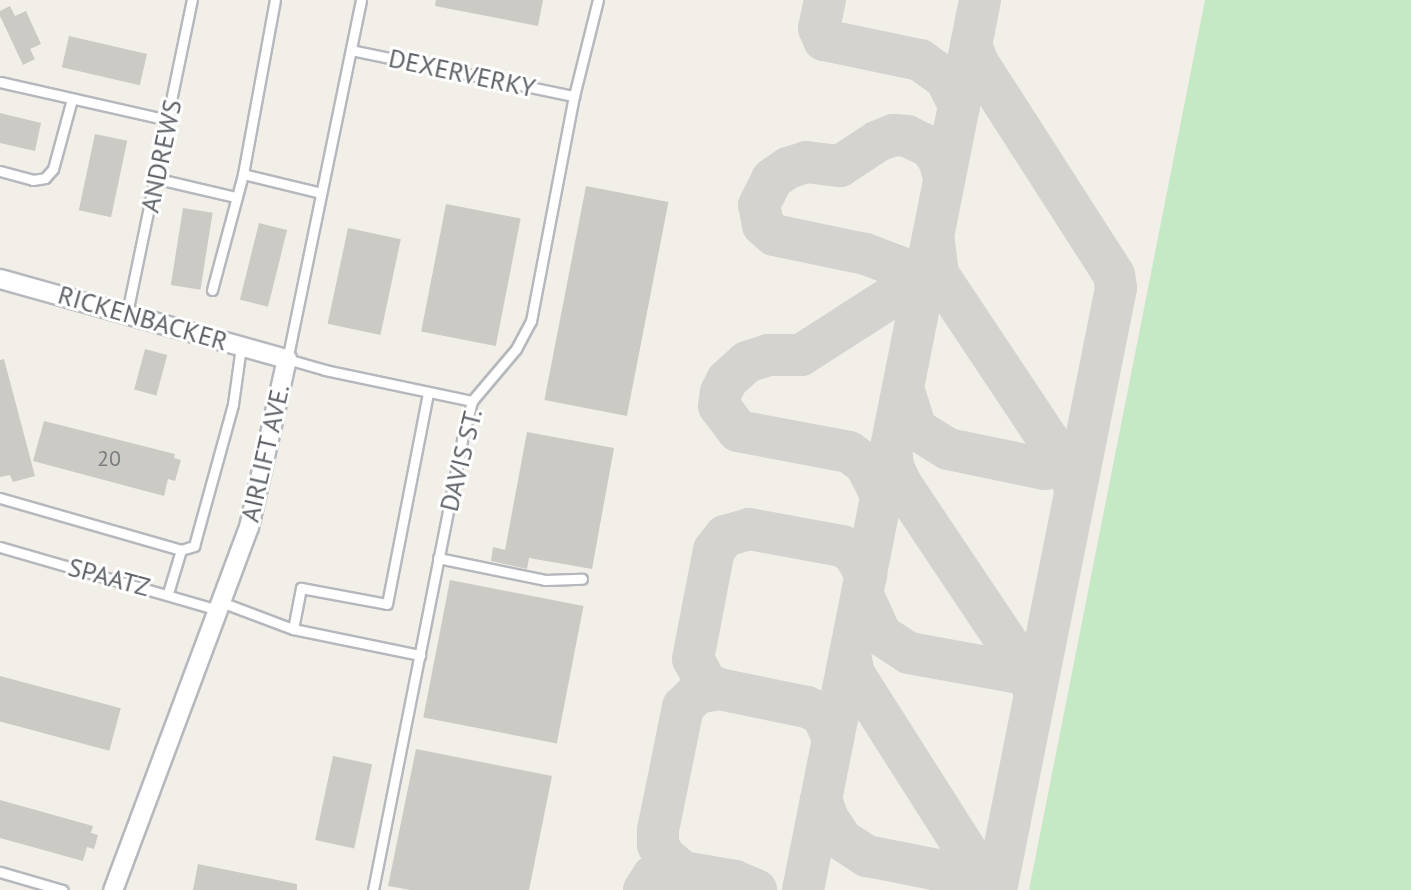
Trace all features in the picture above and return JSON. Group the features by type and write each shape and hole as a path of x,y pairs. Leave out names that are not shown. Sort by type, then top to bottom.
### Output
{"street":[{"name":"RICKENBACKER","path":"0,279 287,359"},
{"name":"AIRLIFT AVE.","path":"113,890 249,527 287,359"}],"lane":[{"name":"ANDREWS","path":"127,313 192,0"},
{"path":"212,290 243,174 275,0"},
{"name":"AIRLIFT AVE.","path":"287,359 361,0"},
{"name":"DAVIS ST.","path":"373,890 472,401 516,349 531,321 574,96 598,0"},
{"name":"DEXERVERKY","path":"351,50 574,96"},
{"path":"0,82 169,120"},
{"path":"0,171 33,180 45,178 53,169 72,99"},
{"path":"243,174 321,193"},
{"path":"154,178 235,197"},
{"path":"0,498 181,550 194,546 233,404 241,346"},
{"path":"287,359 428,394 472,401"},
{"path":"293,629 301,588 387,604 428,394"},
{"name":"SPAATZ","path":"0,547 293,629 420,655"},
{"path":"168,593 181,550"},
{"path":"438,558 545,580 582,579"},
{"path":"0,872 62,890"}],"green space":[{"path":"1205,0 1411,0 1411,890 1029,890"}],"building":[{"path":"436,0 543,0 538,26 435,6"},
{"path":"10,6 15,16 26,11 41,44 30,49 35,59 23,65 0,16 0,11"},
{"path":"69,36 147,54 140,85 62,67"},
{"path":"0,113 41,123 35,151 0,143"},
{"path":"95,134 127,141 111,217 79,210"},
{"path":"586,186 668,202 627,416 544,400"},
{"path":"446,204 521,219 496,346 421,332"},
{"path":"183,208 213,213 200,290 171,285"},
{"path":"259,223 287,230 268,307 240,300"},
{"path":"348,228 401,239 380,335 328,324"},
{"path":"145,349 167,355 156,396 134,390"},
{"path":"4,359 35,476 13,482 10,475 0,477 0,360"},
{"path":"44,421 175,454 174,458 181,460 175,481 168,479 164,496 33,461"},
{"path":"527,432 614,448 592,569 529,558 527,569 491,561 493,547 505,550"},
{"path":"450,580 584,606 557,743 423,717"},
{"path":"0,676 121,708 109,751 0,722"},
{"path":"416,749 552,776 529,890 411,890 388,886"},
{"path":"333,756 372,764 354,848 315,840"},
{"path":"0,800 93,826 91,833 98,835 94,849 87,847 83,861 0,838"},
{"path":"198,864 297,884 297,890 193,890"}],"taxiway":[{"path":"825,0 819,28 824,40 920,60 946,79 959,106"},
{"path":"803,890 980,0"},
{"path":"971,45 978,63 1114,275 1116,288 996,890"},
{"path":"920,303 906,274 897,266 865,254 774,235 763,225 759,205 772,179 788,168 806,162 840,166 878,141 894,135 907,136 930,147 939,160 944,178"},
{"path":"934,242 938,274 1070,473 1075,491"},
{"path":"879,491 865,464 849,452 738,431 719,406 721,392 727,380 747,362 768,355 801,355 910,285 927,265"},
{"path":"903,388 916,429 948,449 1045,469 1063,462 1082,448"},
{"path":"891,447 893,467 901,484 1026,671 1035,693"},
{"path":"719,689 706,683 693,659 714,550 725,536 749,529 842,546 853,553 866,575"},
{"path":"862,593 881,635 909,653 1014,672 1037,656"},
{"path":"850,655 854,674 991,890"},
{"path":"683,872 665,857 658,845 658,830 683,707 697,693 719,689 807,707 822,714 833,739"},
{"path":"821,799 828,819 842,840 867,856 969,876 985,869 993,860"},
{"path":"644,890 653,876 671,870 735,881 756,890"}]}
